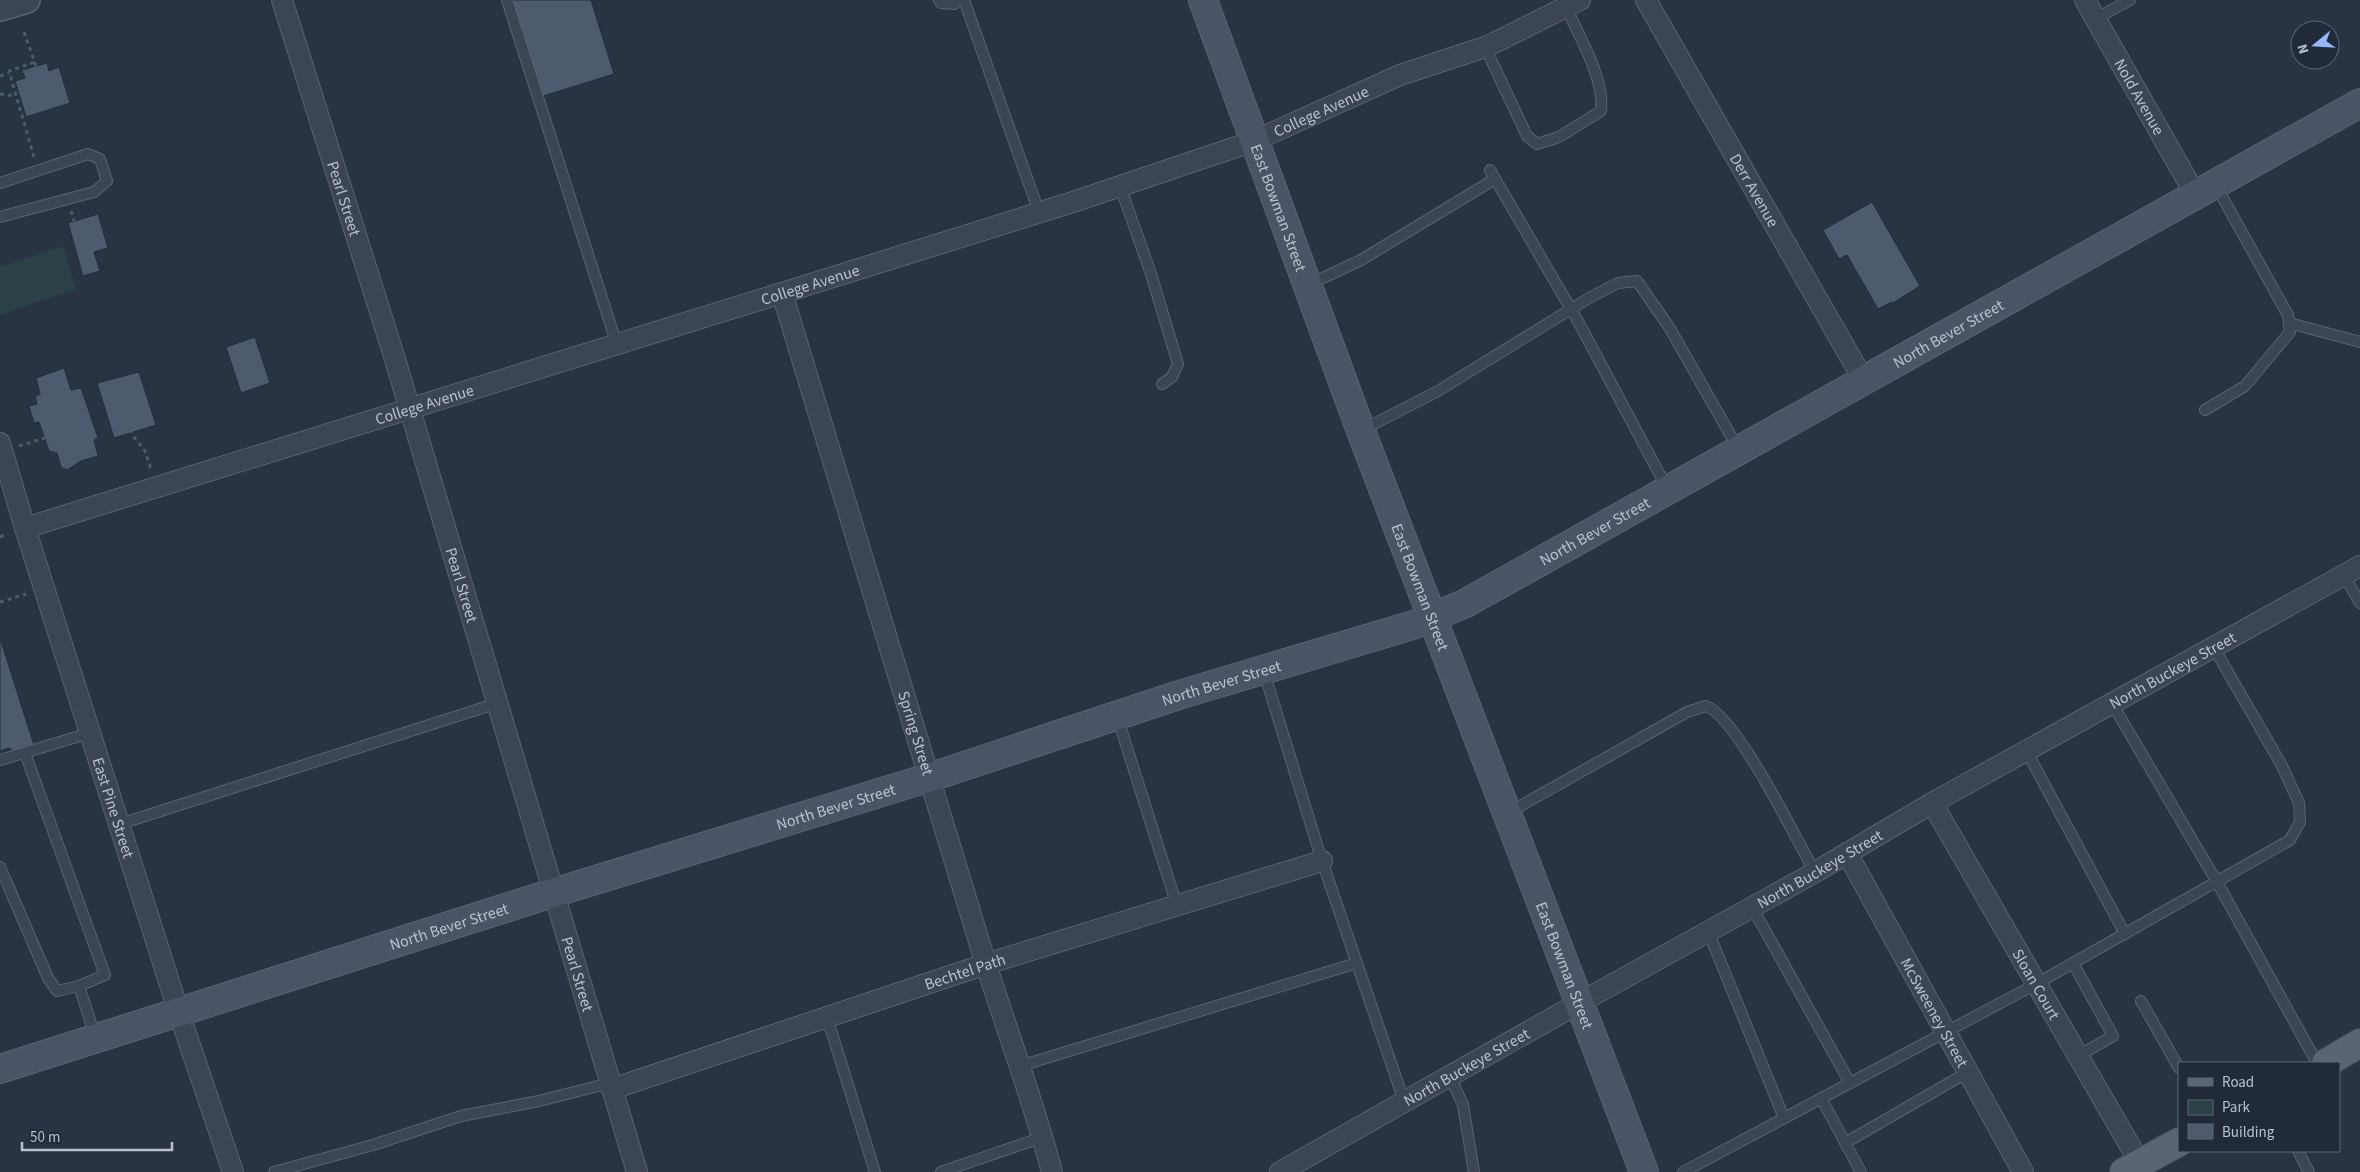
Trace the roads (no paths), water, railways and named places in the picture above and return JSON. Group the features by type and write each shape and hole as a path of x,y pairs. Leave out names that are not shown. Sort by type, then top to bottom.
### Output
{"main road":[{"name":"East Bowman Street","path":"1203,0 1361,431 1508,813 1570,1008 1644,1172"},
{"name":"North Bever Street","path":"0,1069 179,1014 555,893 931,777 1263,669 1413,625 1434,617 1464,604 1863,379 2360,103"},
{"path":"2328,1062 2360,1043"},
{"path":"2131,1169 2178,1143"}],"street":[{"path":"0,8 27,0"},
{"name":"Pearl Street","path":"282,0 409,409 637,1172"},
{"name":"Derr Avenue","path":"1646,0 1863,379"},
{"name":"Nold Avenue","path":"2085,0 2095,19 2205,188"},
{"name":"College Avenue","path":"24,528 617,345 1039,212 1254,141 1400,75 1485,47 1573,3"},
{"name":"Spring Street","path":"782,293 931,777 986,964 1043,1137 1052,1172"},
{"name":"East Pine Street","path":"9,444 24,528 120,824 179,1014 232,1172"},
{"name":"North Buckeye Street","path":"1280,1172 1815,872 1932,803 2113,705 2352,571"},
{"name":"Sloan Court","path":"1932,803 2078,1056 2131,1169"},
{"name":"McSweeney Street","path":"1847,852 2023,1172"},
{"name":"Bechtel Path","path":"611,1086 986,964 1322,861"}],"lane":[{"path":"507,0 617,345"},
{"path":"938,0 941,3 954,4 959,0"},
{"path":"964,0 1039,212"},
{"path":"2095,19 2130,0"},
{"path":"1485,47 1526,136 1537,144 1559,138 1602,111 1603,98 1573,3"},
{"path":"0,182 88,154 100,159 107,181 94,192 0,217"},
{"path":"1307,286 1361,260 1493,175 1572,309 1668,490"},
{"path":"1120,186 1151,274 1178,364 1172,377 1162,384"},
{"path":"2205,188 2288,315 2290,332 2245,386 2205,410"},
{"path":"1361,431 1438,391 1618,283 1637,281 1669,327 1739,450"},
{"path":"2289,323 2360,342"},
{"path":"2352,571 2360,603"},
{"path":"1683,1172 2036,984 2290,840 2300,822 2299,803 2281,764 2214,648"},
{"path":"1263,669 1322,861 1404,1101"},
{"path":"120,824 498,703"},
{"path":"2113,705 2217,882 2316,1062"},
{"path":"1508,813 1687,712 1706,706 1718,713 1744,748 1815,872"},
{"path":"1117,716 1177,906"},
{"path":"0,760 90,733"},
{"path":"2027,752 2125,934"},
{"path":"0,867 48,978 57,991 79,986 105,975 25,753"},
{"path":"1752,907 1850,1083"},
{"path":"1708,931 1784,1118"},
{"path":"1020,1066 1357,963"},
{"path":"2073,963 2113,1036 2078,1056"},
{"path":"79,986 96,1040"},
{"path":"2141,1001 2178,1066"},
{"path":"827,1017 875,1172"},
{"path":"1845,1143 1968,1072"},
{"path":"1450,1076 1463,1105 1474,1172"},
{"path":"274,1172 373,1145 461,1116 611,1086"},
{"path":"1821,1098 1861,1172"},
{"path":"941,1172 1043,1137"},
{"path":"2299,1152 2309,1172"}]}
